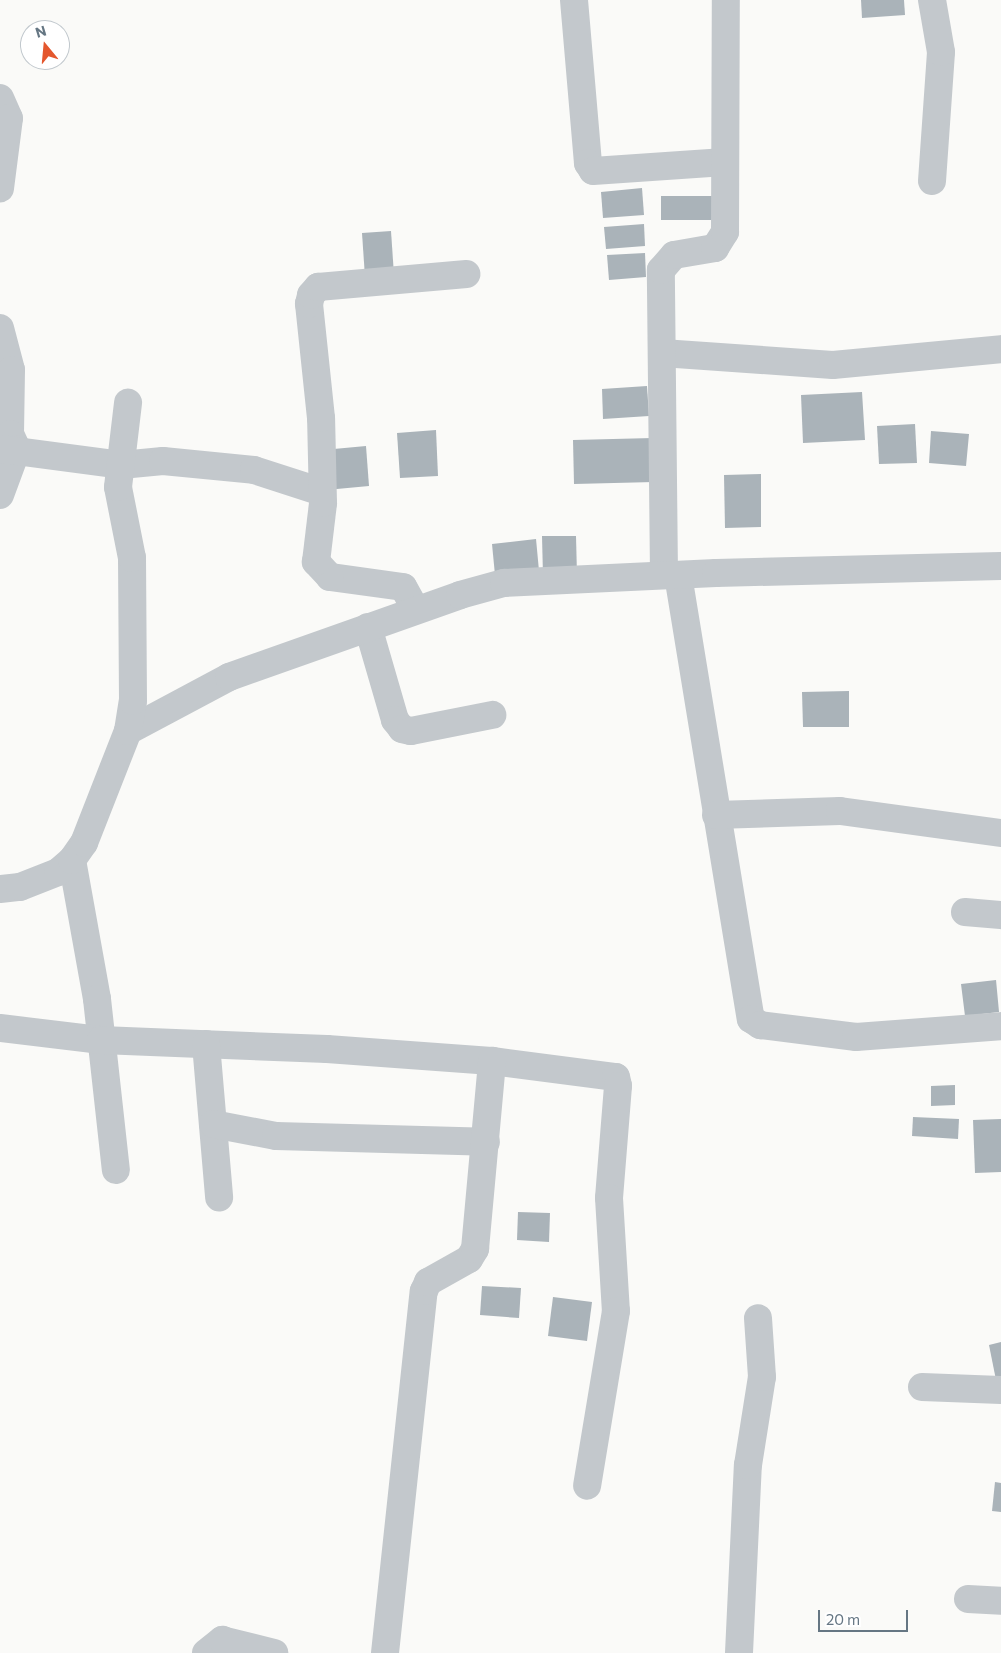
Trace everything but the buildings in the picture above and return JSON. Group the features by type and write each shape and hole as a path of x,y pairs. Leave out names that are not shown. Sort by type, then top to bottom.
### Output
{"street":[{"path":"574,0 588,163 593,171 725,162"},
{"path":"726,0 723,240 715,248 674,255 661,270 662,353 671,575 716,815 751,1019 760,1025 856,1037 1001,1026"},
{"path":"932,0 941,52 932,180"},
{"path":"0,98 8,118 0,188"},
{"path":"416,610 403,587 330,577 321,570 316,562 322,492 322,418 310,295 318,287 466,274"},
{"path":"0,328 11,370 10,434 0,495"},
{"path":"662,353 832,365 1001,349"},
{"path":"0,890 20,887 58,872 72,860 84,843 128,730 133,701 132,558 119,502 128,403"},
{"path":"8,449 121,465 163,461 254,470 322,492"},
{"path":"128,730 229,677 416,610 504,583 671,575 1001,566"},
{"path":"368,627 396,720 402,729 411,731 492,715"},
{"path":"716,815 840,811 1001,833"},
{"path":"72,860 101,1040 116,1170"},
{"path":"966,912 1001,915"},
{"path":"0,1028 101,1040 492,1060 609,1073 616,1076 618,1086 609,1198 616,1311 587,1486"},
{"path":"206,1044 219,1197"},
{"path":"385,1653 424,1291 428,1282 468,1259 475,1249 492,1060"},
{"path":"213,1124 276,1136 486,1142"},
{"path":"739,1653 748,1465 762,1377 758,1318"},
{"path":"922,1388 1001,1390"},
{"path":"968,1599 1001,1601"},
{"path":"206,1653 222,1640 274,1653"}]}
